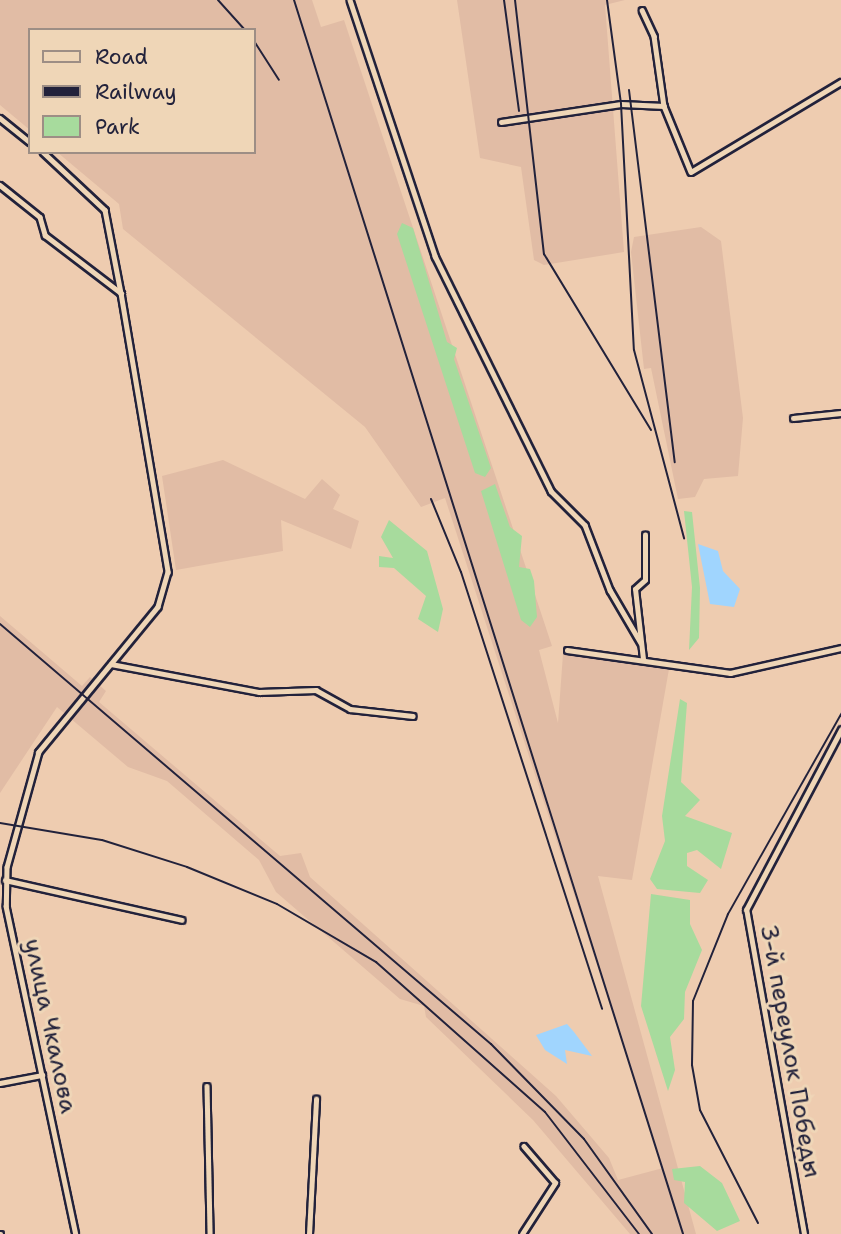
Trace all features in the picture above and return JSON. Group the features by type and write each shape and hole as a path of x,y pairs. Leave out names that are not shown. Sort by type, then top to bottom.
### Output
{"street":[{"path":"350,0 435,256 551,491 585,525 610,590 641,643"},
{"path":"642,10 654,36 664,106 691,172 841,82"},
{"path":"501,122 621,104 664,106"},
{"path":"0,117 28,140"},
{"name":"улица Чкалова","path":"45,154 105,209 168,582 158,607 39,752 16,825 5,880 3,906 76,1234"},
{"path":"0,185 40,217 45,235 121,293"},
{"path":"793,418 841,414"},
{"path":"643,659 635,589 645,580 645,535"},
{"path":"567,650 730,673 841,648"},
{"path":"111,664 259,692 316,690 351,709 413,716"},
{"name":"3-й переулок Победы","path":"804,1234 747,909 841,730"},
{"path":"5,880 183,920"},
{"path":"0,1083 42,1075"},
{"path":"207,1086 210,1234"},
{"path":"309,1234 316,1099"},
{"path":"522,1234 555,1182 524,1147"}],"shaded area":[{"path":"0,0 312,0 321,27 344,20 552,646 539,650 558,723 563,654 669,669 632,880 598,876 696,1234 630,1234 533,1120 426,1017 424,1006 400,999 276,892 259,860 167,781 128,767 57,707 0,793 0,616 82,686 90,677 106,691 99,702 280,856 301,853 310,877 556,1096 609,1158 618,1180 663,1168 445,498 421,507 365,427 123,229 119,204 59,154 256,154 256,28 28,28 28,128 0,105"},
{"path":"457,0 625,0 605,5 624,252 544,265 534,260 521,167 480,158"},
{"path":"701,227 721,241 743,418 738,476 704,479 695,497 678,499 651,368 644,369 631,252 634,237"},
{"path":"223,460 305,499 322,479 340,495 333,509 359,521 351,549 281,520 283,551 176,570 162,476"}],"green space":[{"path":"402,223 413,228 447,342 457,348 454,359 491,468 485,477 475,473 397,234"},
{"path":"495,484 510,527 522,536 519,567 530,569 534,581 537,617 530,627 521,620 481,491"},
{"path":"684,511 692,512 700,588 699,638 689,650 692,587"},
{"path":"389,520 427,551 443,609 438,632 418,619 426,596 394,568 379,567 379,556 393,558 381,537"},
{"path":"680,699 687,703 681,782 700,800 685,816 732,833 721,869 697,850 687,853 687,866 708,880 700,893 657,889 650,879 665,841 662,816"},
{"path":"651,894 690,900 690,924 702,950 685,992 684,1019 670,1037 675,1070 668,1091 641,1006"},
{"path":"700,1166 722,1183 740,1221 717,1231 684,1203 685,1182 674,1180 672,1169"}],"water":[{"path":"698,544 718,551 723,571 740,589 734,607 710,604"},
{"path":"567,1024 592,1056 565,1050 567,1064 545,1050 536,1035"}],"railway":[{"path":"218,0 243,28"},
{"path":"294,0 683,1234"},
{"path":"504,0 519,111"},
{"path":"515,0 544,254 651,430"},
{"path":"607,0 621,104 634,350 684,538"},
{"path":"256,44 279,80"},
{"path":"629,90 675,462"},
{"path":"431,499 461,572 602,1009"},
{"path":"0,624 491,1044 584,1139 652,1234"},
{"path":"758,1223 700,1110 692,1065 693,1001 728,914 841,714"},
{"path":"0,823 102,840 187,867 277,904 376,962 545,1112 639,1234"}]}
